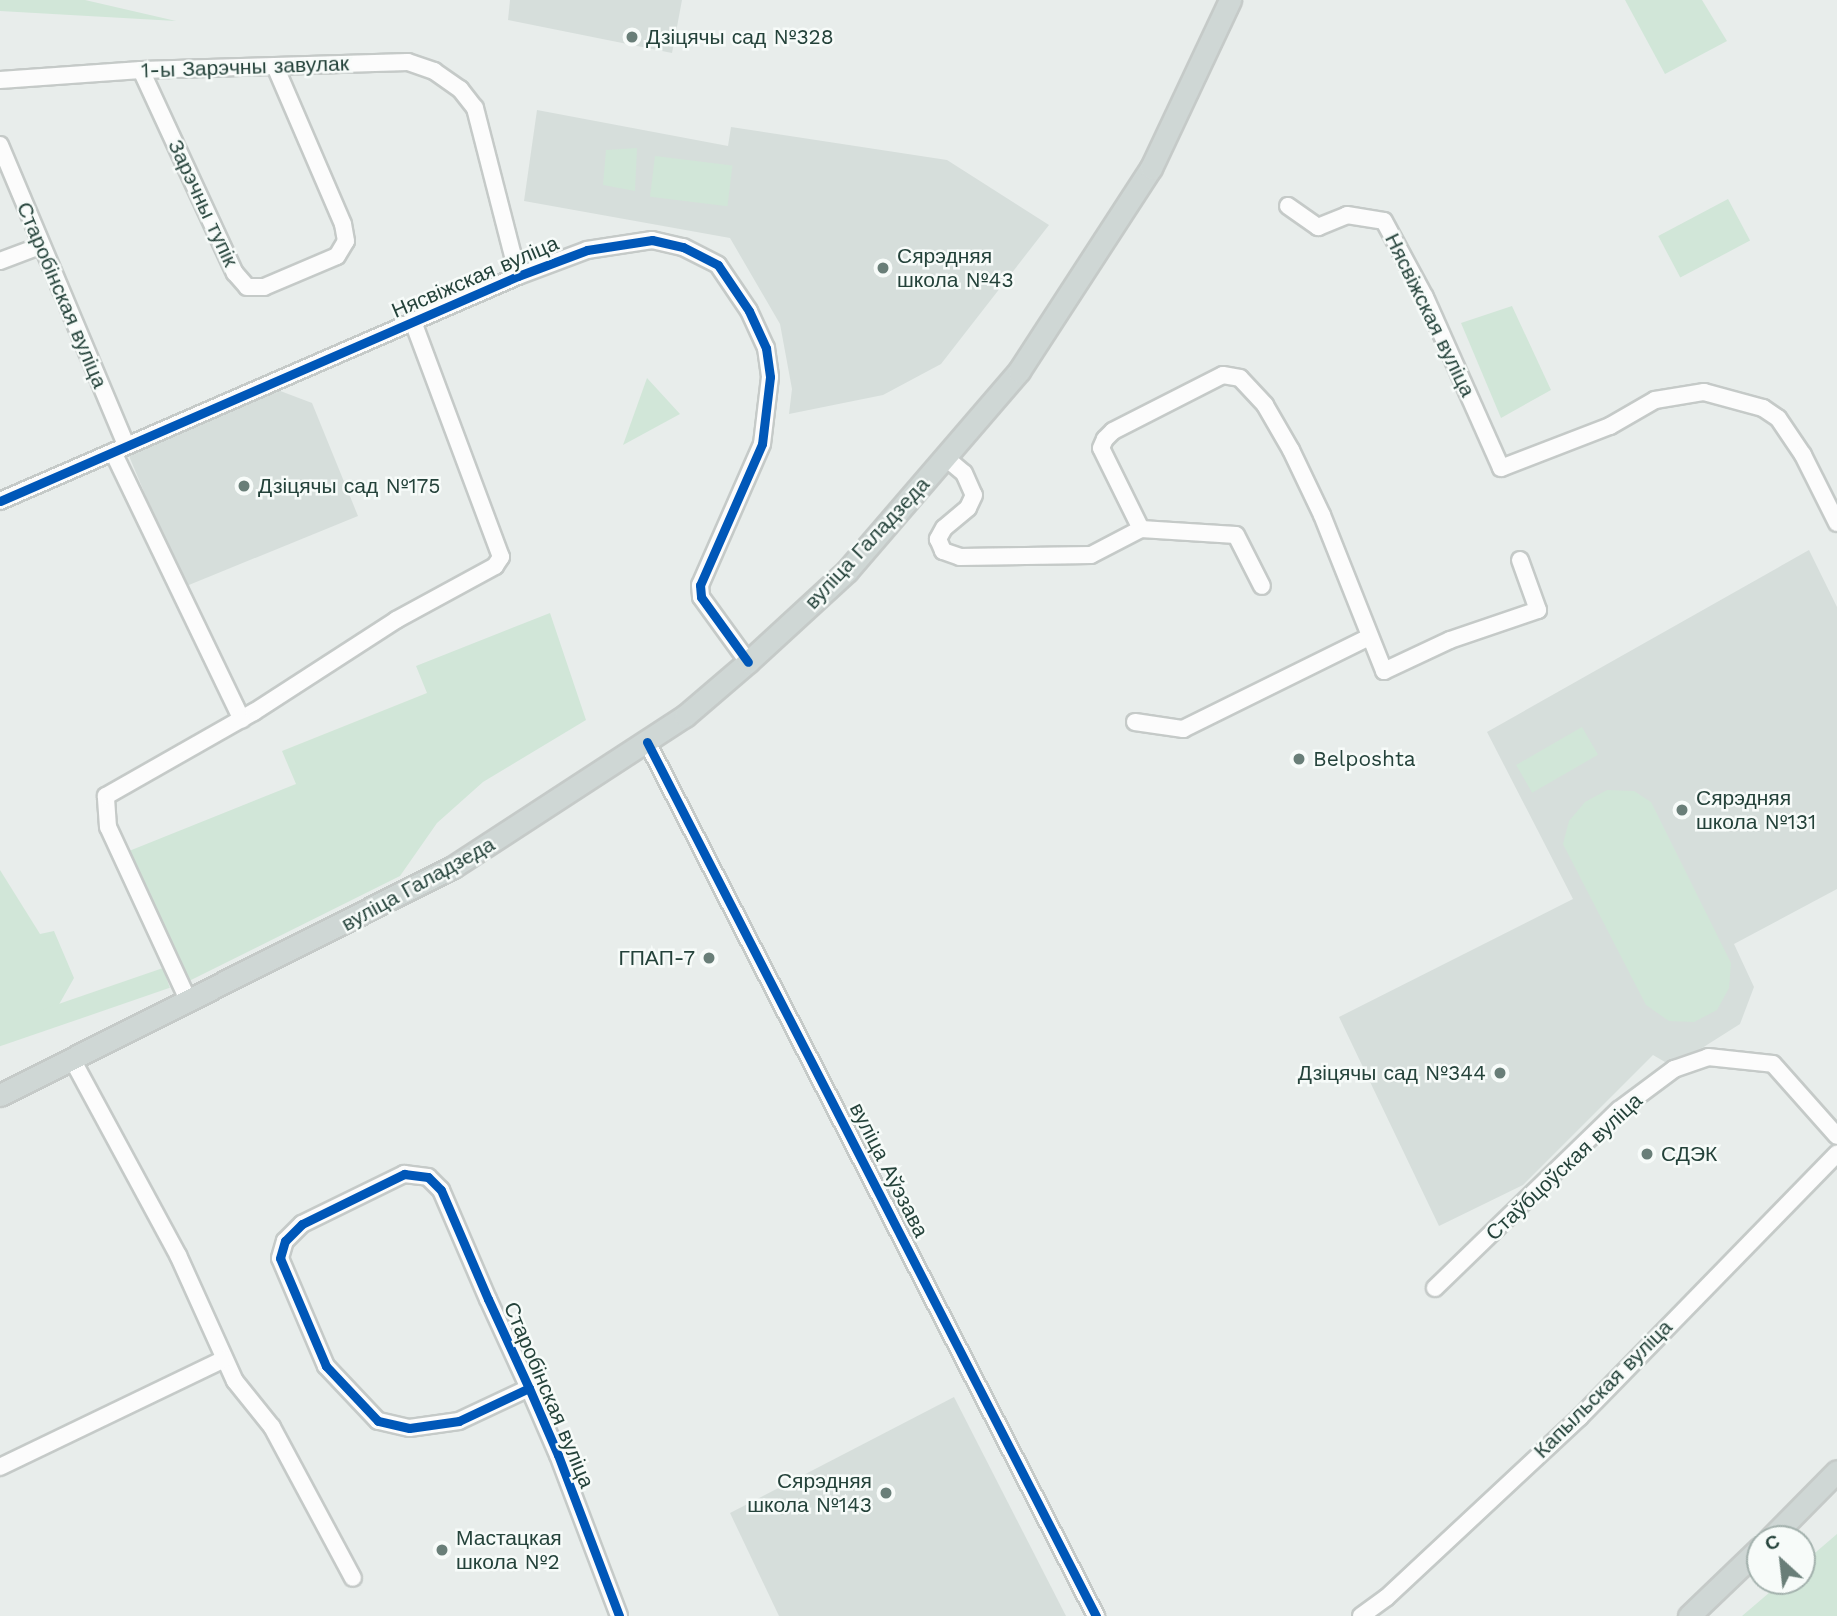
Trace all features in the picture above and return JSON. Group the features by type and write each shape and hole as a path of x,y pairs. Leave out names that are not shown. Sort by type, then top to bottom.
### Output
{"main road":[{"name":"вуліца Галадзеда","path":"0,1095 453,867 647,742 748,663 847,571 1019,371 1150,168 1230,0"},
{"path":"1784,1525 1837,1471"},
{"path":"1689,1616 1746,1561"}],"street":[{"name":"1-ы Зарэчны завулак","path":"0,80 141,70 408,62 434,71 460,89 475,108 518,276"},
{"name":"Зарэчны тупік","path":"141,70 235,273 247,287 264,288 337,256 346,241 343,224 275,66"},
{"name":"Старобінская вуліца","path":"0,145 119,448 242,720"},
{"name":"Нясвіжская вуліца","path":"1288,206 1318,227 1346,215 1384,221 1425,297 1501,468 1610,426 1656,400 1704,392 1763,408 1778,418 1803,455 1837,523"},
{"name":"Нясвіжская вуліца","path":"0,501 518,276 587,250 652,240 683,247 718,265 737,289 766,348 769,410 748,482 700,585 701,597 748,663"},
{"path":"0,261 40,246"},
{"path":"189,1002 108,827 104,809 106,796 119,786 242,720 396,620 495,566 501,557 413,322"},
{"path":"1141,530 1101,448 1113,431 1223,375 1240,378 1265,405 1291,450 1322,515 1368,636 1384,670 1450,640 1538,610 1520,560"},
{"path":"946,458 964,473 975,495 938,540 943,551 952,554 1091,555 1141,530 1236,535 1262,586"},
{"path":"1136,722 1184,729 1223,712 1368,636"},
{"name":"вуліца Аўэзава","path":"647,742 1096,1616"},
{"name":"Стаўбцоўская вуліца","path":"1435,1288 1619,1111 1674,1069 1708,1057 1773,1064 1837,1136"},
{"path":"72,1059 178,1255 235,1381 272,1427 353,1578"},
{"name":"Капыльская вуліца","path":"1361,1616 1387,1598 1580,1417 1837,1154"},
{"name":"Старобінская вуліца","path":"529,1388 459,1421 409,1429 369,1414 326,1366 280,1258 285,1241 302,1224 404,1174 428,1177 441,1190 529,1388 619,1616"},
{"path":"0,1467 224,1359"}],"shaded area":[{"name":"Дзіцячы сад №328","path":"510,0 682,0 672,53 508,20"},
{"name":"Сярэдняя школа №43","path":"537,110 728,146 731,127 947,160 1049,225 941,364 883,395 789,414 792,389 780,324 730,238 524,201"},
{"name":"Дзіцячы сад №175","path":"275,389 312,403 358,516 184,587 129,456"},
{"name":"Сярэдняя школа №131","path":"1809,550 1837,607 1837,889 1734,944 1754,987 1740,1024 1691,1055 1665,1062 1653,1055 1523,1185 1439,1226 1339,1017 1573,899 1487,732"},
{"name":"Сярэдняя школа №143","path":"954,1397 1066,1616 779,1616 730,1513"}],"green space":[{"path":"0,0 85,0 176,21 0,11"},
{"path":"1625,0 1702,0 1727,41 1665,74"},
{"path":"637,148 635,191 603,185 606,150"},
{"path":"655,156 732,166 727,206 650,197"},
{"path":"1728,199 1750,240 1680,278 1658,236"},
{"path":"1512,306 1551,390 1501,418 1461,323"},
{"path":"647,378 680,414 623,445"},
{"path":"550,613 586,720 483,782 437,823 400,876 189,981 129,851 296,784 282,751 427,693 416,666"},
{"path":"1582,727 1598,755 1532,793 1516,765"},
{"path":"1607,790 1634,791 1651,802 1731,963 1729,988 1717,1010 1694,1022 1669,1021 1646,1005 1563,844 1569,821 1585,802"},
{"path":"0,870 40,934 54,931 74,978 57,1008 0,1036"},
{"path":"163,968 170,988 0,1046 0,1024"},
{"path":"1837,1534 1837,1616 1742,1616 1767,1595 1816,1595 1816,1552"}],"cycle path":[{"path":"0,501 518,276 587,250 652,240 683,247 718,265 749,311 766,348 770,377 762,444 700,585 701,597 748,662"},
{"path":"647,742 1096,1616"},
{"path":"529,1388 459,1421 409,1428 378,1421 326,1366 280,1258 285,1241 302,1224 404,1174 428,1177 441,1190 488,1299 529,1388 558,1455 619,1616"}],"place":[{"name":"Дзіцячы сад №328","path":"632,37"},
{"name":"Сярэдняя школа №43","path":"883,268"},
{"name":"Дзіцячы сад №175","path":"244,486"},
{"name":"Belposhta","path":"1299,759"},
{"name":"Сярэдняя школа №131","path":"1682,810"},
{"name":"ГПАП-7","path":"709,958"},
{"name":"Дзіцячы сад №344","path":"1500,1073"},
{"name":"СДЭК","path":"1647,1154"},
{"name":"Сярэдняя школа №143","path":"886,1493"},
{"name":"Мастацкая школа №2","path":"442,1550"}]}
